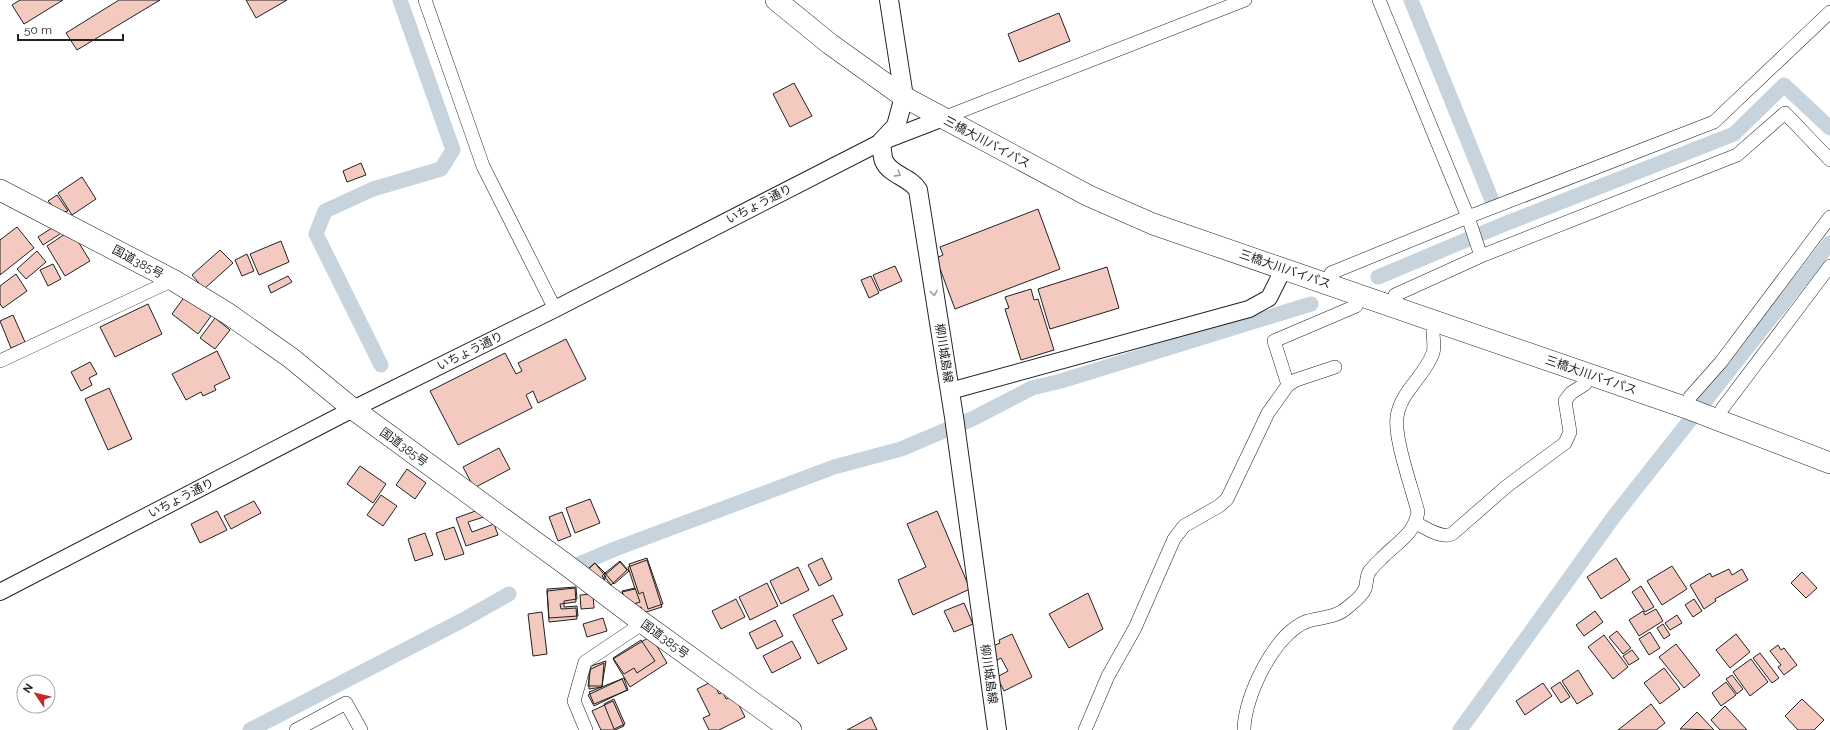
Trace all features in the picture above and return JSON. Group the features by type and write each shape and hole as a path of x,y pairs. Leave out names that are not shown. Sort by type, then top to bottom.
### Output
{"highway":[{"name":"三橋大川バイパス","path":"776,0 830,44 904,97 1089,196 1153,224 1687,402 1717,413 1830,463"},
{"name":"国道385号","path":"0,190 172,280 227,314 292,358 353,409 791,730"}],"main road":[{"path":"881,142 896,126 904,97 889,0"},
{"name":"柳川城島線","path":"881,142 884,161 888,168 914,184 918,190 955,425 997,730"}],"street":[{"path":"425,0 483,166 555,308"},
{"path":"943,118 1245,0"},
{"path":"1380,0 1468,217 1481,256"},
{"path":"1330,274 1468,217 1714,122 1830,12"},
{"path":"1395,294 1481,256 1737,155 1785,113 1830,160"},
{"name":"いちょう通り","path":"0,592 353,409 881,142 943,118"},
{"path":"1687,402 1721,362 1830,217"},
{"path":"1717,413 1830,266"},
{"path":"950,392 1249,309 1269,298 1284,268"},
{"path":"0,361 172,280"},
{"path":"1288,385 1274,341 1356,306"},
{"path":"1244,730 1248,704 1261,676 1271,655 1290,632 1308,621 1332,617 1347,609 1364,590 1368,573 1392,548 1407,536 1416,523 1418,512 1397,430 1397,415 1403,400 1427,367 1434,352 1433,332"},
{"path":"1085,730 1108,676 1135,628 1174,539 1184,526 1219,506 1227,498 1268,413 1288,385 1296,380 1335,367"},
{"path":"1416,523 1442,536 1452,534 1507,486 1559,449 1569,438 1570,432 1565,401 1571,393 1585,384"},
{"path":"586,730 574,701 585,662 643,623"},
{"path":"296,730 346,704 361,730"}],"building":[{"path":"20,0 63,0 24,24 12,5"},
{"path":"119,0 160,0 77,50 66,33"},
{"path":"246,0 287,0 256,18"},
{"path":"1059,13 1070,41 1019,62 1008,34"},
{"path":"794,83 812,116 790,127 773,94"},
{"path":"361,163 366,175 347,182 343,171"},
{"path":"82,177 96,199 72,215 58,193"},
{"path":"57,195 68,211 59,213 48,201"},
{"path":"1038,209 1060,269 955,309 936,258 943,255 940,247"},
{"path":"58,224 63,232 43,245 38,237"},
{"path":"17,227 34,248 0,275 0,240"},
{"path":"71,230 90,261 65,276 47,246"},
{"path":"281,241 289,262 259,275 250,254"},
{"path":"220,250 233,263 204,289 192,275"},
{"path":"37,251 46,262 26,279 17,269"},
{"path":"247,254 254,271 242,276 235,260"},
{"path":"53,264 61,279 48,286 40,270"},
{"path":"895,266 902,281 880,291 873,275"},
{"path":"1107,267 1119,308 1050,329 1038,289"},
{"path":"16,274 27,291 3,308 0,304 0,286"},
{"path":"288,276 292,282 271,293 268,286"},
{"path":"871,276 879,293 869,298 861,280"},
{"path":"1031,289 1034,300 1038,299 1054,350 1021,360 1005,309 1009,308 1005,297"},
{"path":"185,296 211,316 198,334 172,314"},
{"path":"148,304 162,334 115,357 100,327"},
{"path":"13,315 25,342 11,348 0,321"},
{"path":"215,318 230,330 215,349 200,338"},
{"path":"566,339 586,379 538,403 533,391 526,395 532,408 458,445 430,391 505,353 516,374 522,371 518,363"},
{"path":"217,351 230,378 214,386 216,390 203,396 201,392 186,400 172,374"},
{"path":"90,362 97,374 89,378 92,385 81,391 71,372"},
{"path":"109,388 132,439 108,450 85,399"},
{"path":"499,448 510,469 474,488 463,467"},
{"path":"360,466 386,484 373,503 347,484"},
{"path":"407,469 426,483 415,499 396,485"},
{"path":"381,495 397,506 383,526 367,515"},
{"path":"590,499 600,523 575,533 566,508"},
{"path":"254,501 261,513 231,529 224,516"},
{"path":"481,509 484,517 468,522 472,532 494,524 498,535 466,546 456,518"},
{"path":"217,511 227,530 200,543 191,524"},
{"path":"937,511 970,589 913,615 898,580 926,567 907,524"},
{"path":"562,512 571,536 558,541 549,517"},
{"path":"454,527 464,554 445,560 436,533"},
{"path":"425,533 433,555 415,561 408,539"},
{"path":"647,558 663,604 648,609 643,592 639,594 629,564"},
{"path":"822,558 832,579 819,586 808,565"},
{"path":"1616,558 1630,580 1601,599 1587,577"},
{"path":"647,560 662,607 643,613 641,607 628,611 622,592 635,589 628,567"},
{"path":"620,561 629,571 614,584 605,573"},
{"path":"620,562 627,570 611,585 604,576"},
{"path":"595,563 606,577 599,583 588,569"},
{"path":"595,563 605,573 602,576 605,580 599,585 586,571"},
{"path":"1672,566 1687,589 1662,605 1647,581"},
{"path":"798,567 809,590 781,604 770,581"},
{"path":"1729,569 1732,575 1742,569 1748,580 1715,599 1716,601 1704,609 1690,585 1710,573 1712,577"},
{"path":"1802,572 1817,588 1806,598 1791,583"},
{"path":"767,583 778,606 750,620 739,597"},
{"path":"1641,586 1654,607 1645,612 1632,592"},
{"path":"576,587 577,599 564,601 564,607 577,606 578,616 549,618 547,589"},
{"path":"575,588 576,602 560,604 561,609 576,608 577,619 549,622 547,591"},
{"path":"635,588 640,602 627,606 622,591"},
{"path":"1088,593 1103,629 1069,648 1049,614"},
{"path":"593,594 594,608 581,609 580,595"},
{"path":"833,595 843,615 832,620 847,649 818,664 793,615"},
{"path":"736,599 745,617 721,629 712,611"},
{"path":"1694,599 1702,611 1693,617 1685,605"},
{"path":"964,603 973,624 954,632 944,611"},
{"path":"1656,609 1663,621 1639,636 1629,620 1643,611 1645,615"},
{"path":"1595,611 1603,622 1584,636 1576,625"},
{"path":"542,612 547,654 533,656 528,614"},
{"path":"1677,615 1682,623 1670,630 1665,623"},
{"path":"603,618 607,631 587,637 583,624"},
{"path":"775,620 783,636 757,649 749,633"},
{"path":"1663,624 1670,635 1664,639 1657,628"},
{"path":"1617,631 1631,648 1623,654 1609,637"},
{"path":"1650,632 1660,648 1649,655 1639,639"},
{"path":"1012,634 1032,677 1004,691 997,677 1008,671 1001,658 997,660 991,647 1000,643 999,640"},
{"path":"1736,634 1750,652 1730,668 1716,650"},
{"path":"1604,635 1628,667 1613,679 1588,647"},
{"path":"651,636 667,663 630,687 613,659"},
{"path":"641,640 655,661 637,673 634,668 624,674 613,658"},
{"path":"792,641 801,658 772,673 763,656"},
{"path":"1676,644 1700,675 1684,688 1659,657"},
{"path":"1778,645 1781,650 1784,648 1797,665 1784,675 1778,667 1781,665 1770,651"},
{"path":"1632,650 1639,659 1629,665 1623,656"},
{"path":"1760,653 1779,678 1772,683 1753,658"},
{"path":"1751,659 1768,682 1750,696 1733,672"},
{"path":"606,661 602,686 588,686 591,666"},
{"path":"604,663 602,687 589,689 589,670"},
{"path":"1664,668 1680,689 1660,704 1644,683"},
{"path":"1578,670 1593,694 1577,704 1562,681"},
{"path":"1732,675 1743,689 1737,694 1726,679"},
{"path":"624,678 628,690 594,704 589,692"},
{"path":"622,679 627,690 594,706 588,695"},
{"path":"713,681 719,694 723,692 726,699 734,695 745,717 719,730 709,730 703,718 710,715 697,689"},
{"path":"1560,682 1570,697 1561,703 1551,688"},
{"path":"1726,682 1736,695 1721,706 1712,693"},
{"path":"1543,683 1552,696 1525,715 1516,701"},
{"path":"614,699 625,724 614,729 604,704"},
{"path":"1802,699 1824,720 1814,730 1798,730 1785,716"},
{"path":"613,701 624,726 615,730 601,730 592,711"},
{"path":"1651,704 1665,723 1656,730 1618,730"},
{"path":"1725,706 1747,730 1720,730 1711,720"},
{"path":"1697,712 1714,730 1680,729"},
{"path":"871,717 877,730 847,730"}],"waterway":[{"path":"381,365 316,234 325,211 373,189 441,169 453,150 400,0"},
{"path":"1411,0 1491,198"},
{"path":"1378,277 1502,225 1734,134 1784,85 1830,128"},
{"path":"1460,730 1615,515 1830,243"},
{"path":"577,565 615,549 834,467 901,449 972,419 1032,388 1061,381 1311,304"},
{"path":"250,730 463,620 509,594"}]}
